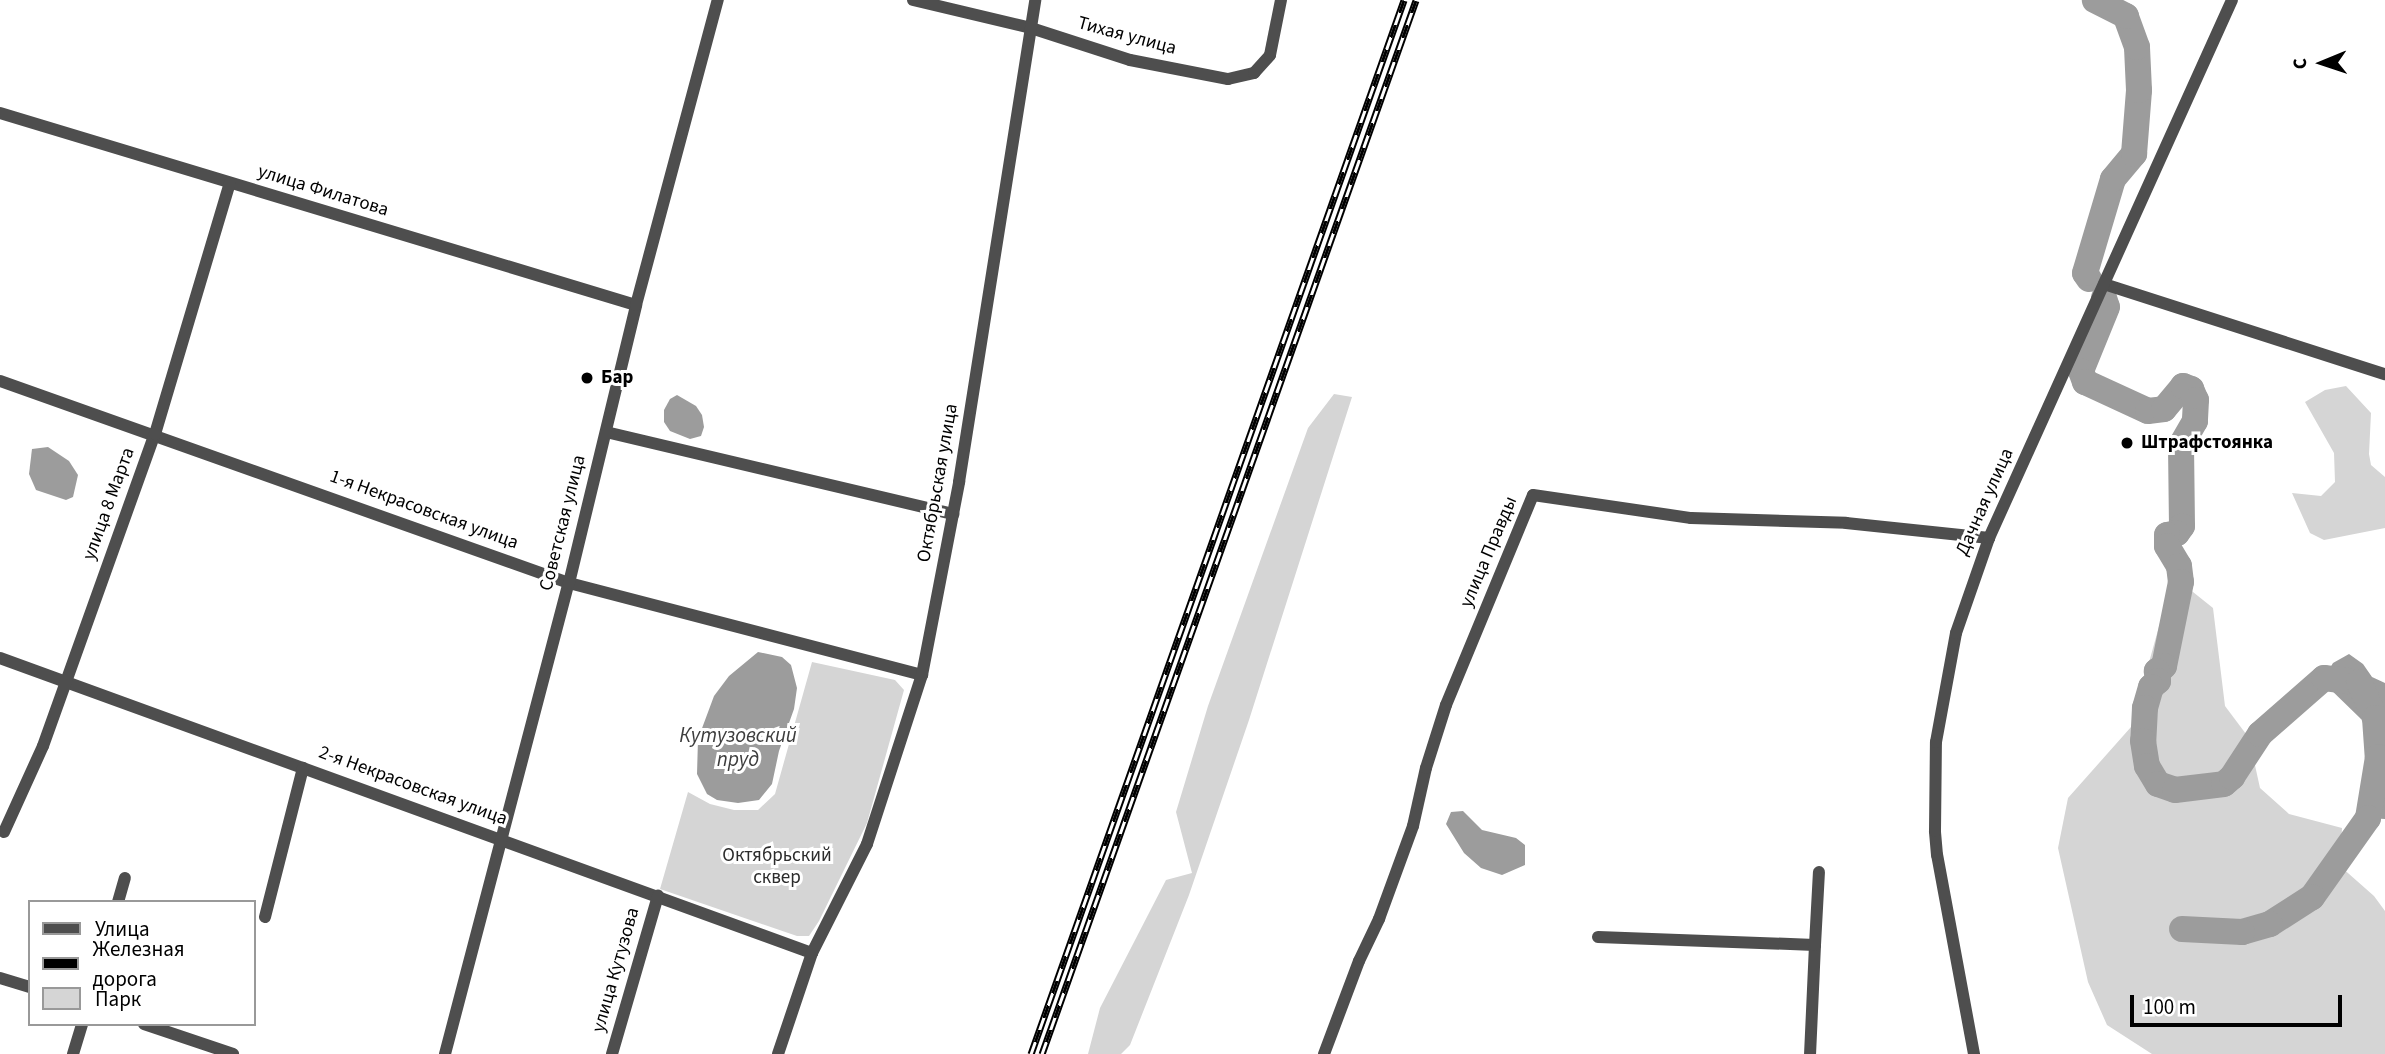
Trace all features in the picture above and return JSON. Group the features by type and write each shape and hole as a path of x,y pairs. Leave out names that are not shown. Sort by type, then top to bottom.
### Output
{"street":[{"name":"Советская улица","path":"445,1054 569,583 636,305 718,0"},
{"name":"Тихая улица","path":"914,0 1031,28 1130,60 1228,79 1254,73 1270,55 1281,0"},
{"name":"Октябрьская улица","path":"778,1054 812,953 867,844 922,675 953,514 1035,0"},
{"name":"Дачная улица","path":"1974,1054 1937,855 1935,766 1940,716 1956,633 1989,538 2232,0"},
{"name":"улица Филатова","path":"0,113 636,305"},
{"name":"улица 8 Марта","path":"4,832 43,746 155,434 230,183"},
{"path":"2104,284 2385,374"},
{"name":"1-я Некрасовская улица","path":"0,381 569,583 922,675"},
{"path":"606,432 953,514"},
{"name":"улица Правды","path":"1324,1054 1359,961 1379,919 1413,826 1426,768 1446,705 1533,495 1691,518 1846,523 1989,538"},
{"name":"2-я Некрасовская улица","path":"0,658 812,953"},
{"path":"265,917 303,768"},
{"path":"1810,1054 1819,872"},
{"path":"119,900 125,878"},
{"name":"улица Кутузова","path":"612,1054 658,896"},
{"path":"1598,937 1815,945"},
{"path":"0,978 28,986"},
{"path":"73,1054 81,1026"},
{"path":"150,1026 233,1054"}],"green space":[{"path":"2346,386 2371,413 2369,454 2371,465 2385,477 2385,528 2324,540 2310,533 2292,493 2321,496 2335,482 2334,453 2305,402 2325,390"},
{"path":"1334,394 1352,397 1249,720 1189,895 1130,1045 1121,1054 1088,1054 1100,1008 1166,880 1192,873 1176,812 1208,706 1308,428"},
{"path":"2173,576 2213,608 2225,706 2249,738 2260,788 2289,814 2342,828 2340,866 2374,896 2385,911 2385,1054 2152,1054 2107,1025 2088,982 2058,848 2068,798 2131,727"},
{"name":"Октябрьский сквер","path":"812,662 895,680 904,690 867,823 819,921 809,936 797,936 660,889 688,792 710,804 734,810 758,810 775,794"}],"water":[{"path":"677,395 696,406 702,415 704,427 701,436 690,439 670,431 664,422 664,410 670,399"},
{"path":"48,447 69,461 78,475 73,497 66,500 36,490 29,474 32,449"},
{"name":"Кутузовский пруд","path":"758,652 782,657 791,665 797,688 794,709 779,751 772,784 759,800 738,803 717,800 707,794 697,774 698,739 714,696 729,676"},
{"path":"2349,654 2363,664 2372,677 2385,683 2385,713 2382,716 2361,719 2325,684 2324,678 2333,663"},
{"path":"2371,758 2385,758 2385,819 2368,818 2358,804 2368,780 2366,762"},
{"path":"1463,811 1482,830 1516,838 1525,845 1525,865 1502,875 1481,868 1464,853 1446,824 1451,812"}],"waterway":[{"path":"2089,279 2085,273 2113,179 2134,154 2139,90 2137,47 2126,16 2095,0"},
{"path":"2104,298 2107,307 2081,371 2085,382 2148,411 2164,409 2183,386 2191,389 2196,400 2195,421 2181,445 2182,526 2177,533 2167,535 2167,546 2179,566 2181,582 2164,666 2157,671 2158,681 2151,687 2145,708 2143,741 2147,766 2158,784 2175,790 2224,784 2232,777 2260,734 2324,678 2359,682 2375,718 2378,757 2368,818 2312,897 2270,924 2242,932 2182,929"}],"railway":[{"path":"1031,1054 1404,0"},
{"path":"1042,1054 1416,0"}],"place":[{"name":"Бар","path":"587,378"},
{"name":"Штрафстоянка","path":"2127,443"}]}
